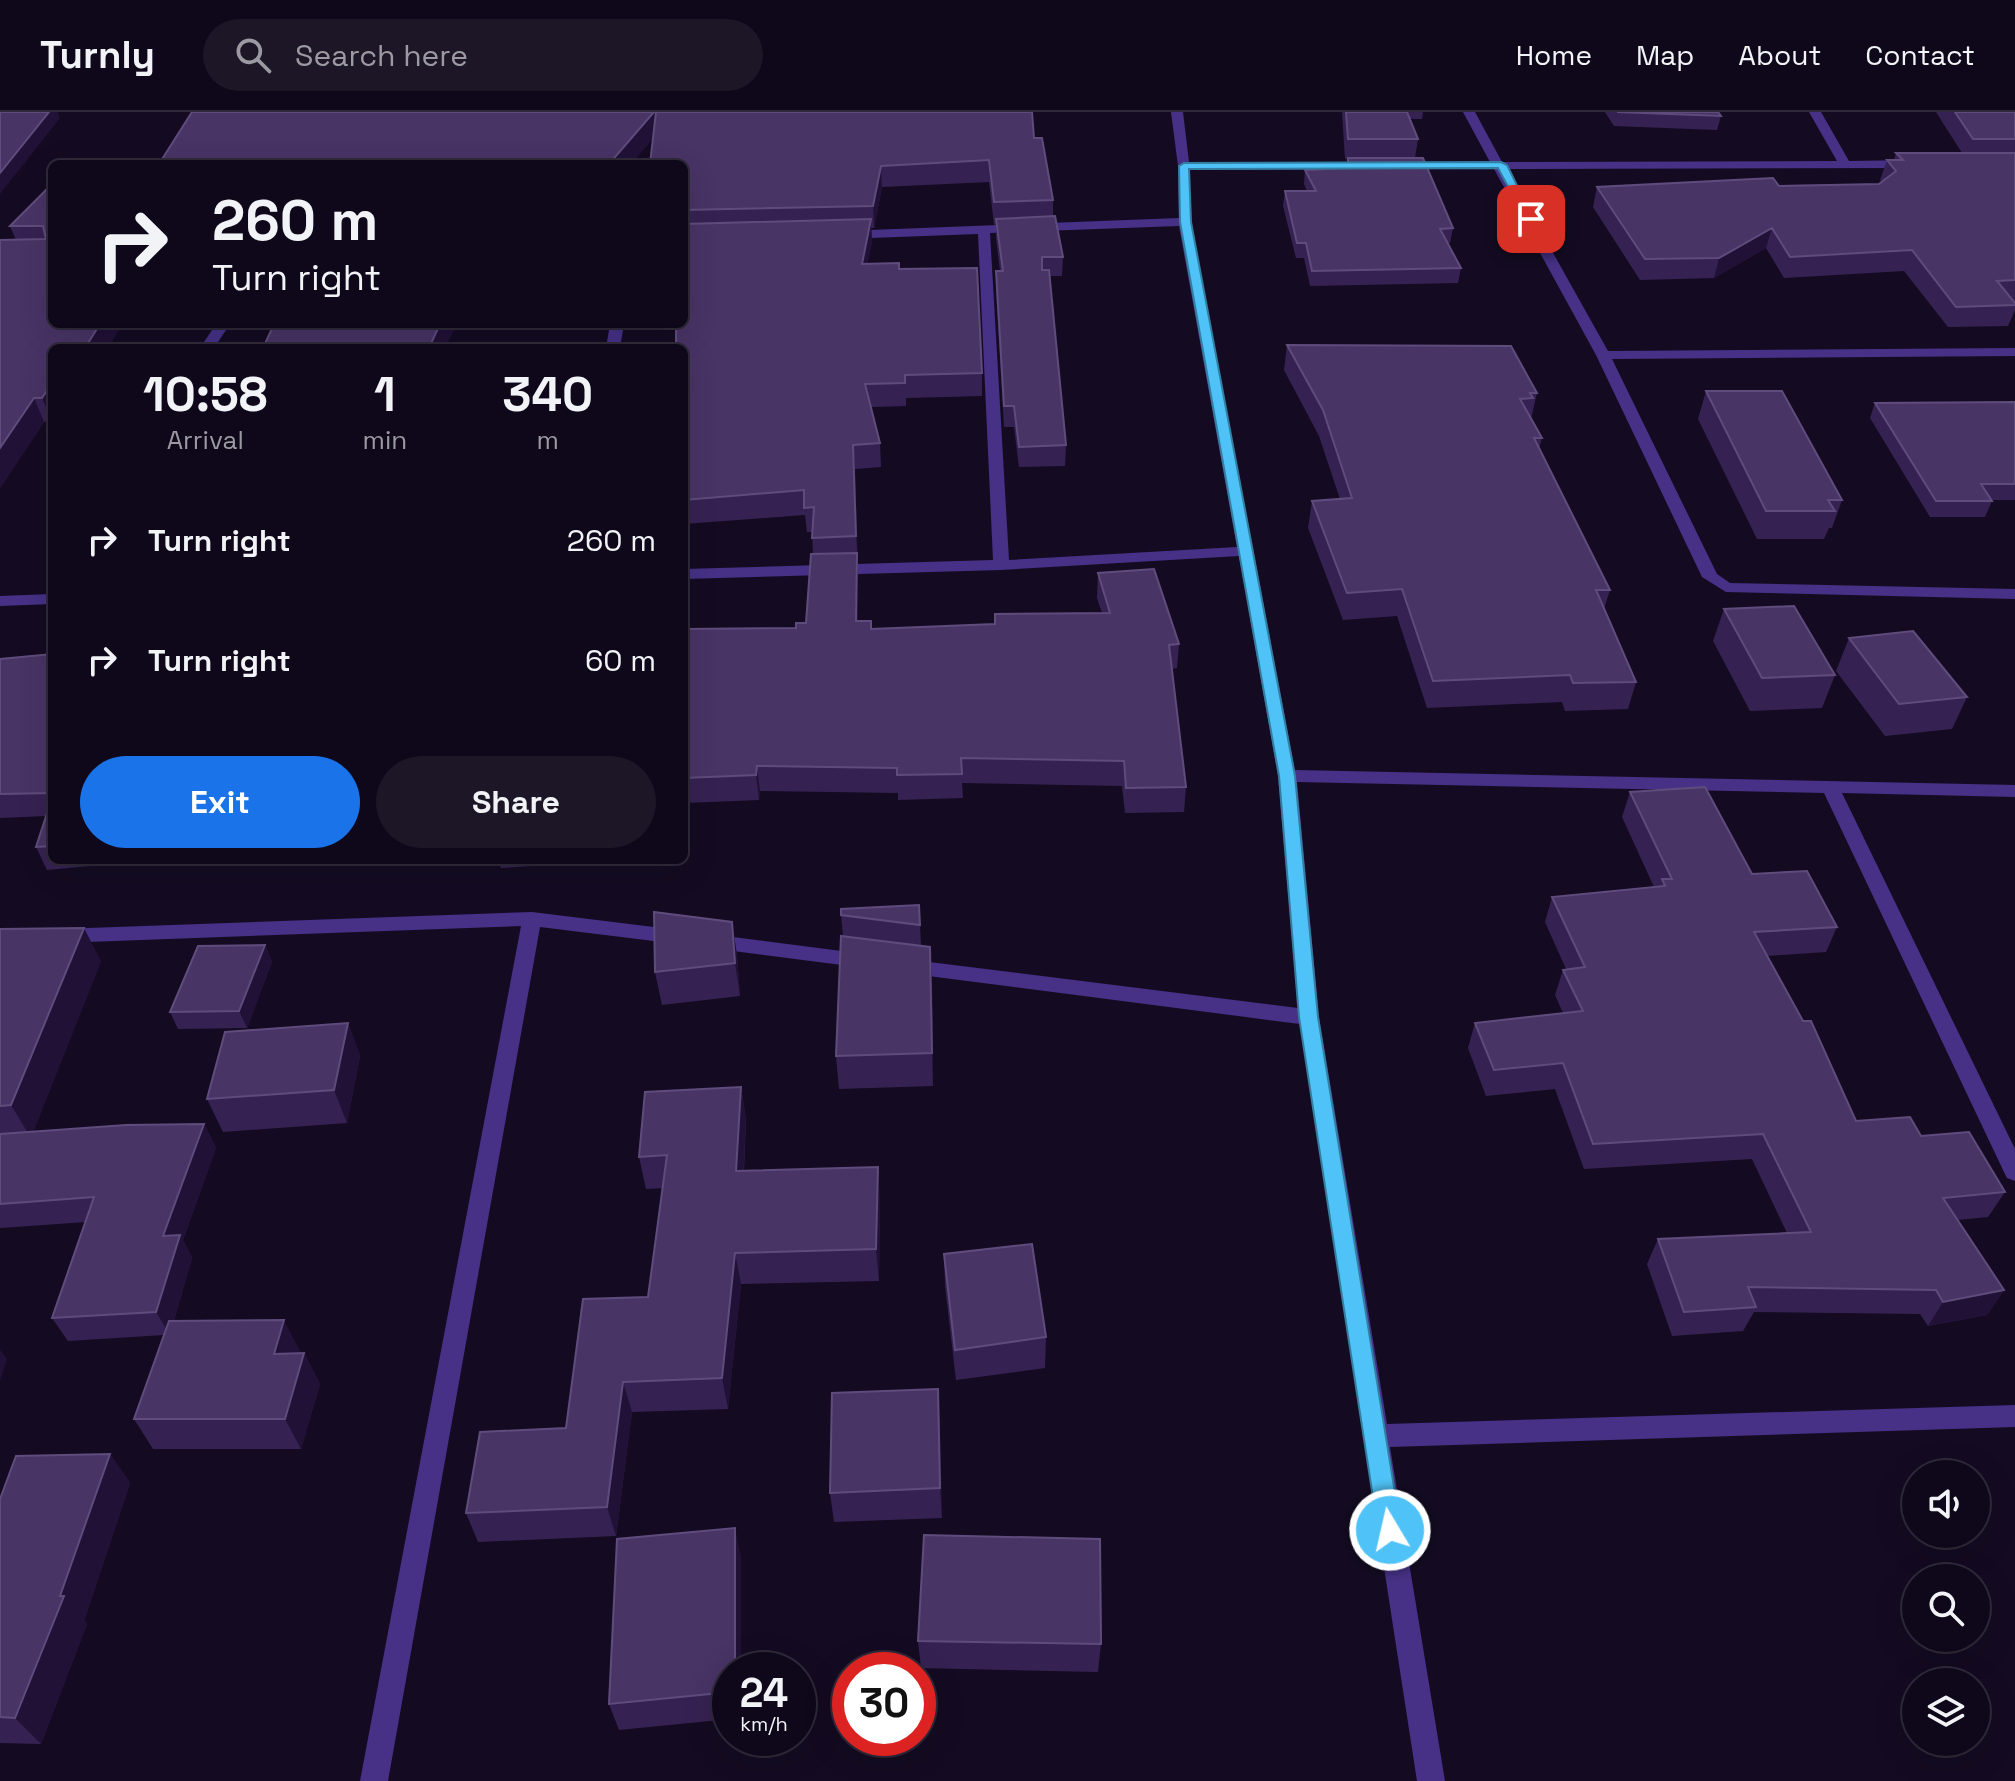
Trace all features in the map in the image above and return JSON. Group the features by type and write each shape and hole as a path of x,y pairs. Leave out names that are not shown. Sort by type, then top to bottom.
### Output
{"street":[{"path":"1177,112 1184,166 1185,222 1287,776 1309,1017 1431,1781"},
{"path":"1469,112 1501,165 1603,355 1710,577 1726,587 2015,594"},
{"path":"1815,112 1845,164"},
{"path":"1184,166 1922,164"},
{"path":"826,236 1185,222"},
{"path":"984,232 1001,565"},
{"path":"1603,355 2015,352"},
{"path":"688,574 1001,565 1246,551"},
{"path":"0,601 48,597"},
{"path":"1287,776 2015,791"},
{"path":"1831,789 2015,1172"},
{"path":"47,936 532,919 1309,1017"},
{"path":"374,1781 532,919"},
{"path":"1374,1436 2015,1416"}],"building":[{"path":"0,112 49,112 0,173"},
{"path":"192,112 654,112 612,160 162,160"},
{"path":"656,112 1032,112 1034,138 1042,138 1053,200 994,202 989,160 881,166 873,206 688,210 688,160 650,160"},
{"path":"1346,112 1407,112 1418,139 1348,139"},
{"path":"1617,112 1718,112 1721,116"},
{"path":"1955,112 2015,112 2015,139 1973,139"},
{"path":"1896,153 2015,153 2015,280 1997,281 2015,305 1956,307 1912,250 1790,257 1772,228 1719,258 1645,259 1597,187 1773,178 1779,186 1879,184 1896,171 1887,160 1903,160"},
{"path":"1348,158 1423,158 1453,228 1440,229 1461,268 1312,271 1306,243 1297,243 1285,191 1316,191 1305,170 1348,168"},
{"path":"48,188 48,328 98,328 88,344 48,344 48,389 42,398 34,398 0,448 0,240 46,239 43,226 10,226"},
{"path":"1055,216 1063,257 1042,257 1042,270 1049,270 1066,445 1019,447 1014,406 1004,406 996,271 1003,271 996,219"},
{"path":"871,219 862,264 899,263 899,269 977,268 982,373 905,375 905,383 865,384 880,443 853,445 856,536 812,538 814,507 804,508 804,490 688,500 688,344 676,344 676,328 688,328 688,224"},
{"path":"272,328 438,328 431,344 265,344"},
{"path":"1287,345 1511,346 1537,393 1530,393 1533,398 1520,399 1542,438 1534,438 1610,590 1596,590 1636,682 1573,683 1570,675 1433,681 1402,589 1347,593 1312,501 1352,498 1323,410"},
{"path":"1706,391 1782,391 1842,500 1828,500 1835,511 1766,511"},
{"path":"2015,402 2015,484 1981,484 1992,501 1936,501 1875,403"},
{"path":"857,553 856,621 871,621 871,629 995,624 995,614 1110,613 1098,573 1154,569 1179,644 1169,645 1186,787 1126,788 1124,761 961,758 962,774 897,775 897,768 757,766 756,775 688,778 688,629 796,628 796,623 806,623 811,554"},
{"path":"1794,606 1835,675 1762,678 1724,609"},
{"path":"1913,631 1967,697 1899,704 1849,638"},
{"path":"48,654 48,793 0,794 0,659"},
{"path":"1705,787 1752,874 1807,871 1837,927 1754,932 1803,1021 1811,1021 1856,1121 1910,1117 1921,1136 1969,1132 2005,1192 1943,1198 2004,1290 1943,1302 1936,1290 1748,1287 1756,1307 1684,1312 1658,1239 1811,1232 1763,1134 1593,1144 1563,1063 1494,1070 1475,1023 1583,1011 1563,970 1585,967 1552,897 1665,886 1662,879 1672,879 1630,792"},
{"path":"48,810 48,846 36,847"},
{"path":"919,905 920,925 841,915 841,909"},
{"path":"654,912 732,922 735,963 655,972"},
{"path":"84,928 11,1105 0,1106 0,929"},
{"path":"841,936 930,947 932,1053 836,1056"},
{"path":"265,945 239,1011 170,1012 198,946"},
{"path":"348,1023 334,1090 207,1099 225,1032"},
{"path":"741,1087 736,1171 878,1167 876,1249 735,1253 722,1378 623,1382 607,1507 466,1513 480,1432 566,1428 583,1299 648,1297 667,1155 639,1157 645,1092"},
{"path":"204,1124 163,1236 180,1235 156,1312 52,1318 94,1197 0,1204 0,1134 126,1125"},
{"path":"1032,1244 1046,1337 955,1350 944,1254"},
{"path":"284,1320 274,1354 304,1353 285,1419 134,1419 169,1321"},
{"path":"938,1389 940,1488 830,1493 832,1393"},
{"path":"110,1454 60,1596 64,1596 15,1718 0,1717 0,1499 16,1456"},
{"path":"735,1528 735,1652 712,1652 712,1694 609,1704 617,1539"},
{"path":"924,1535 1100,1539 1101,1644 918,1641"}],"route":[{"path":"1390,1530 1309,1017 1287,776 1185,222 1184,166 1501,165 1531,219"}]}
